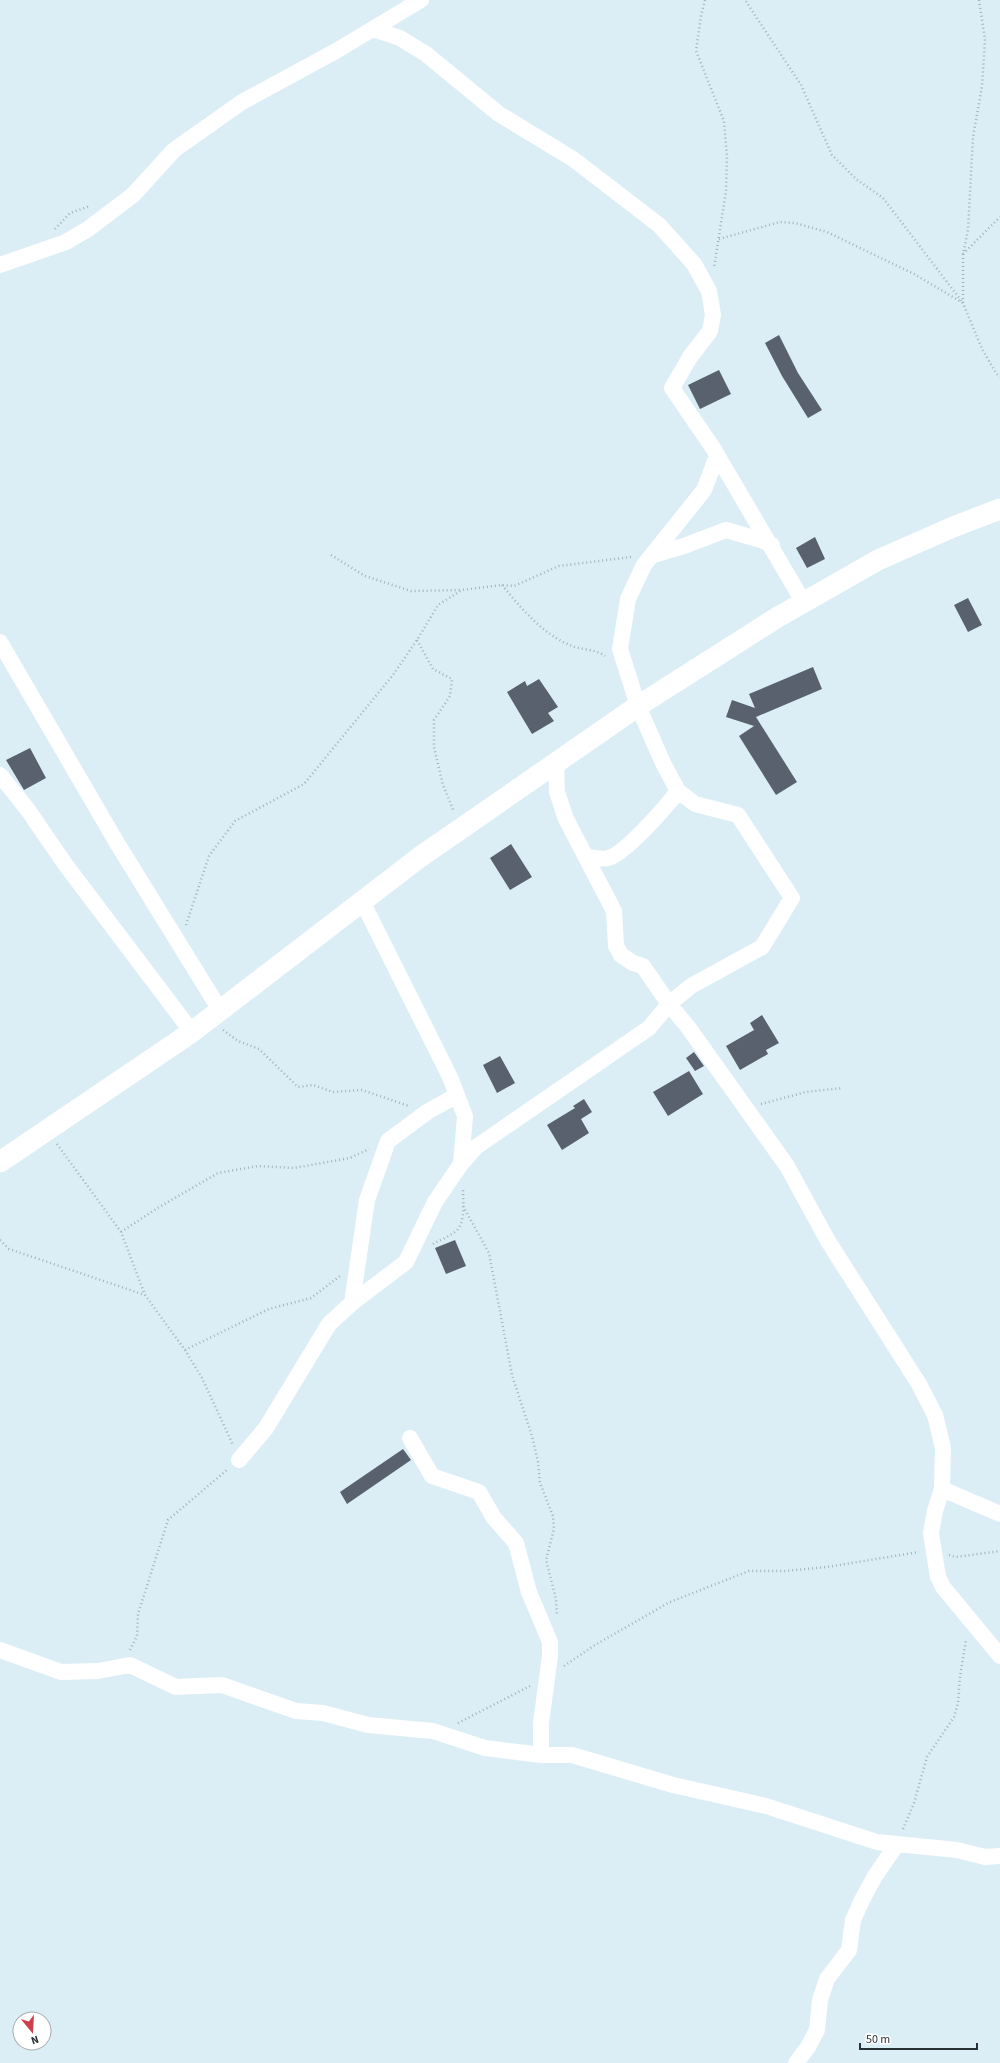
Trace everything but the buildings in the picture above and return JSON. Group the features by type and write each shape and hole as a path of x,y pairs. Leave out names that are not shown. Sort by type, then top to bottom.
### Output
{"main road":[{"path":"0,1162 192,1032 362,901 461,829 638,706 804,603 878,560 953,527 1000,509"}],"street":[{"path":"0,265 66,242 88,229 133,195 174,150 242,102 373,29 421,0"},
{"path":"373,29 400,38 426,54 499,114 573,159 659,225 694,264 709,291 713,315 710,331 690,357 672,388 717,456 804,603"},
{"path":"239,1460 266,1428 330,1324 352,1303 406,1262 435,1202 461,1164 476,1147 649,1028 669,1004 691,986 762,947 792,898 738,815 695,804 678,791 663,763 638,706 620,649 628,599 644,565 704,490 717,456"},
{"path":"653,555 684,546 726,530 761,540 786,552"},
{"path":"0,642 117,843 180,945 214,1015"},
{"path":"556,763 557,792 566,819 614,911 616,946 621,955 633,963 644,966 669,1004 688,1027 786,1166 828,1241 919,1384 935,1415 943,1448 942,1489 935,1511 931,1533 938,1577 943,1587 1000,1656"},
{"path":"0,775 28,810 65,864 192,1032"},
{"path":"586,857 608,858 619,853 666,807 678,791"},
{"path":"362,901 466,1116 461,1164"},
{"path":"352,1303 367,1200 388,1141 427,1112 457,1095"},
{"path":"410,1438 432,1476 479,1492 494,1518 516,1543 529,1592 550,1642 548,1676 541,1723 541,1756"},
{"path":"942,1489 1000,1514"},
{"path":"0,1650 61,1672 98,1672 130,1665 176,1688 222,1684 296,1711 323,1714 368,1725 440,1733 485,1748 541,1756 572,1755 673,1786 766,1806 877,1842 957,1850 985,1857 1000,1856"},
{"path":"796,2063 808,2047 816,2030 820,2000 827,1979 849,1950 853,1920 856,1913 875,1876 898,1844"}],"path":[{"path":"705,0 696,51 724,121 727,157 726,191 709,291"},
{"path":"745,0 801,85 832,155 856,179 883,198 963,303 982,349 996,373 1000,377"},
{"path":"963,303 963,254 968,230 973,137 982,86 985,39 979,0"},
{"path":"963,254 1000,217"},
{"path":"719,239 780,222 795,223 827,232 914,274 963,303"},
{"path":"331,555 365,576 411,591 462,590 502,585 514,586 559,566 653,555"},
{"path":"502,585 520,607 546,633 572,646 602,654 627,671"},
{"path":"180,945 209,856 235,821 304,784 393,675 417,640 438,605 462,590"},
{"path":"417,640 433,669 452,679 450,696 434,720 434,747 444,785 461,829"},
{"path":"214,1015 238,1041 259,1049 298,1087 313,1085 333,1092 362,1090 427,1112"},
{"path":"745,1108 806,1092 843,1088"},
{"path":"47,1130 121,1232 145,1295 185,1350 202,1378 239,1460 168,1520 138,1614 137,1636 122,1667"},
{"path":"121,1232 156,1208 218,1173 258,1166 294,1168 350,1158 388,1141"},
{"path":"431,1246 455,1232 460,1225 463,1206 461,1164"},
{"path":"463,1206 489,1253 512,1375 532,1436 538,1462 540,1483 553,1516 554,1529 546,1560 556,1599 557,1616 550,1642"},
{"path":"0,1240 9,1249 145,1295"},
{"path":"185,1350 269,1309 311,1298 358,1263"},
{"path":"440,1733 548,1676 670,1602 749,1571 785,1571 827,1567 934,1550 956,1557 1000,1551"},
{"path":"898,1844 914,1803 927,1757 954,1717 958,1703 960,1676 971,1622"}]}
